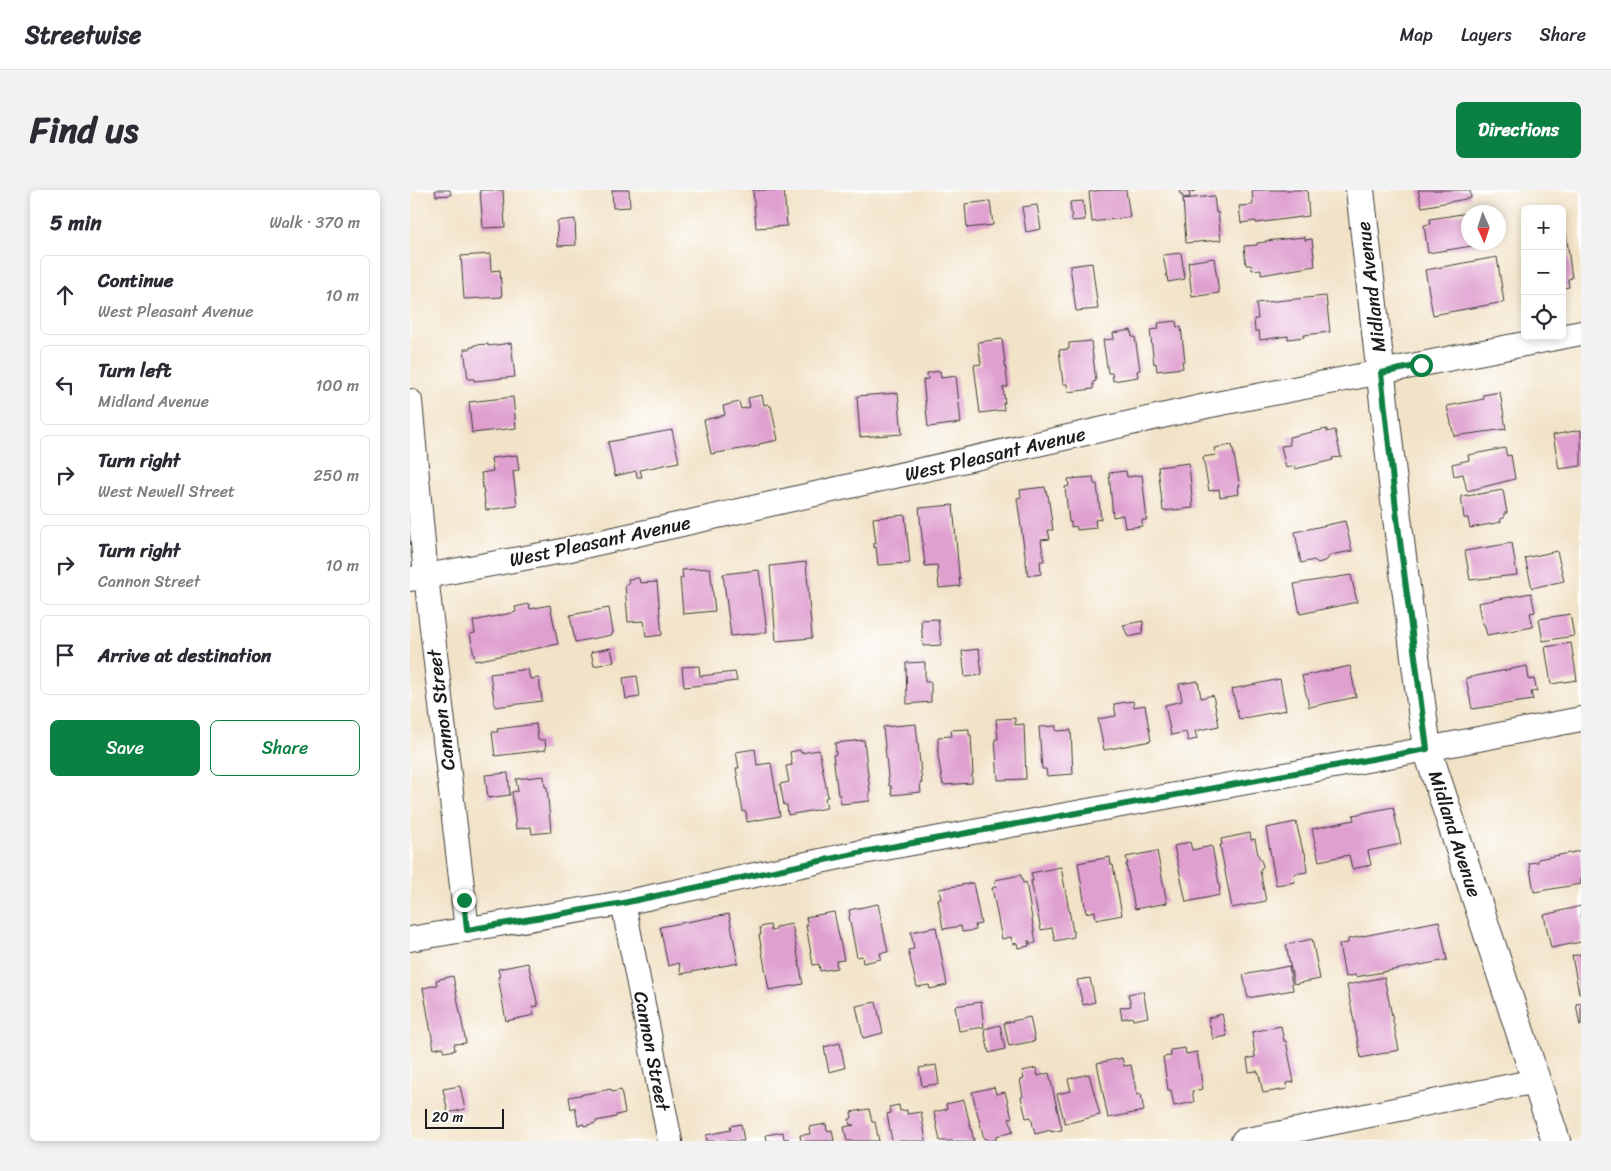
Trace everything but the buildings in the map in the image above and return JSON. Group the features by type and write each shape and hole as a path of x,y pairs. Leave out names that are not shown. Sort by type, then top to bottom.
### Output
{"street":[{"name":"Midland Avenue","path":"1360,190 1397,518 1427,749 1556,1141"},
{"name":"West Pleasant Avenue","path":"418,578 557,552 1206,406 1581,333"},
{"name":"Cannon Street","path":"410,401 418,578 467,930"},
{"path":"410,939 623,903 868,851 1581,719"},
{"name":"Cannon Street","path":"623,903 670,1141"},
{"path":"1243,1141 1536,1081"}],"route":[{"path":"464,900 467,930 623,903 858,853 1427,749 1397,518 1381,373 1421,365"}]}
